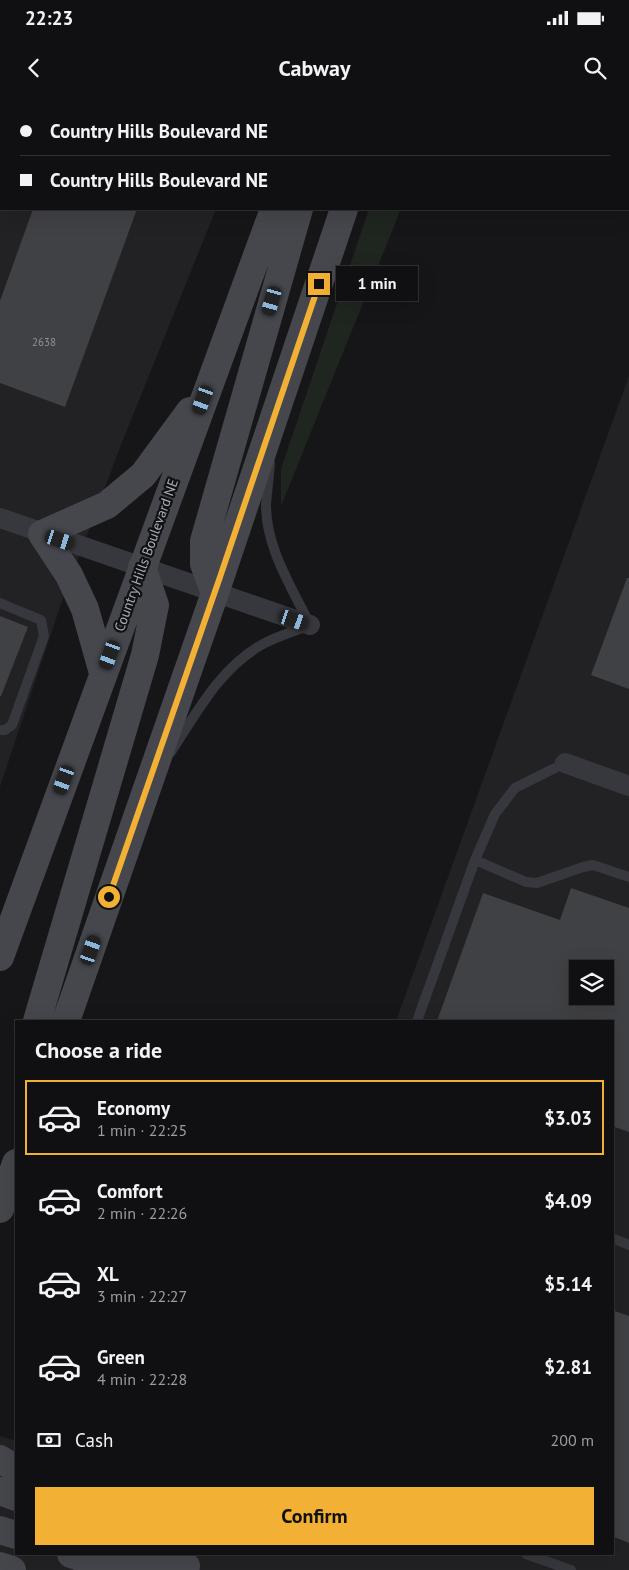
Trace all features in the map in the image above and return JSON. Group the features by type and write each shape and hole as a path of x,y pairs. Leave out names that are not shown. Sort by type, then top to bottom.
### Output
{"main road":[{"name":"Country Hills Boulevard NE","path":"0,957 274,210"},
{"path":"215,593 204,564 204,541 299,210"},
{"path":"66,1020 215,593 344,210"},
{"path":"103,673 85,609 69,575 42,534 107,505 143,475 210,383"},
{"path":"37,1020 145,655 155,605 142,567"},
{"path":"0,1209 15,1166"},
{"path":"0,1459 15,1468"},
{"path":"0,1491 15,1497"},
{"path":"0,1530 15,1536"},
{"path":"74,1555 98,1563 191,1568"},
{"path":"158,1555 191,1568"},
{"path":"0,1566 12,1570"}],"street":[{"path":"0,518 310,625"},
{"path":"565,763 629,786"}],"lane":[{"path":"146,791 224,674 264,644 310,625 275,552 270,532 266,507 275,415"},
{"path":"0,603 41,620 44,636 12,725 5,730 0,730"},
{"path":"417,1020 475,860 495,814 515,788 565,763"},
{"path":"475,860 526,882 537,884 593,865 629,877"},
{"path":"614,1239 629,1244"},
{"path":"529,1555 571,1570"}],"shaded area":[{"path":"0,210 216,210 121,445 61,604 0,787"},
{"path":"369,210 401,210 281,506 281,469"},
{"path":"629,376 629,1570 0,1570 0,1436 15,1441 15,1555 614,1555 614,1020 396,1020"}],"building":[{"path":"33,210 137,210 65,407 0,383 0,301"},
{"path":"627,578 629,578 629,689 591,675"},
{"path":"0,616 28,627 1,696 0,696"},
{"path":"571,888 629,908 629,1132 614,1127 614,1020 437,1020 483,893 560,920"},
{"path":"614,1311 629,1316 629,1543 614,1537"}],"route":[{"path":"109,897 319,284"}]}
